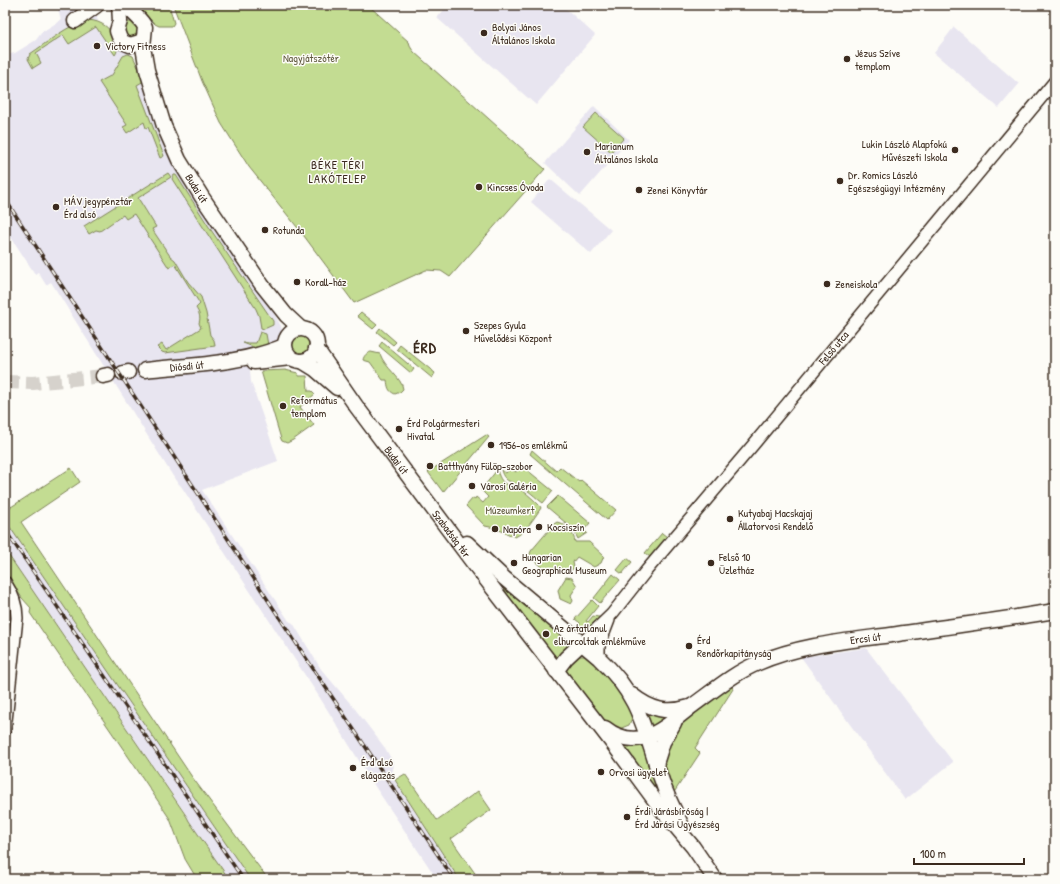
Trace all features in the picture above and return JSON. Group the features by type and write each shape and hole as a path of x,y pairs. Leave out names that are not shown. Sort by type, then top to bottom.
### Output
{"main road":[{"path":"75,21 97,5"},
{"name":"Budai út","path":"119,5 120,21 118,26 118,35 123,42 130,45 151,83"},
{"name":"Budai út","path":"127,5 145,27 146,31 143,39 144,54 151,83 164,126 179,160 202,197 262,285 286,315 300,328"},
{"path":"120,21 128,17 136,17"},
{"path":"130,45 140,42 143,39"},
{"name":"Budai út","path":"262,285 281,323 291,351 316,369 356,406"},
{"path":"294,329 305,329 314,334 317,343 316,348 311,357 291,351 294,329"},
{"name":"Budai út","path":"316,348 356,406 437,513"},
{"name":"Diósdi út","path":"145,370 228,361 256,362 291,351"},
{"name":"Szabadság tér","path":"437,513 504,578 599,658 613,672 629,692 639,712 648,736 656,765 669,799 693,847"},
{"name":"Szabadság tér","path":"437,513 670,820 693,847"},
{"name":"Ercsi út","path":"691,707 746,669 784,654 834,643 1055,611"},
{"path":"556,671 566,658 582,643"},
{"name":"Szabadság tér","path":"629,692 648,706 660,710 677,710 691,707"},
{"name":"Szabadság tér","path":"594,720 617,737 636,738 648,736 661,730 675,721 691,707"},
{"path":"611,733 626,731 638,718 639,712"},
{"name":"Szabadság tér","path":"656,765 663,742 675,721"},
{"path":"693,847 715,879"}],"street":[{"name":"Felső utca","path":"582,643 612,614 646,571 753,445 1055,81"},
{"path":"5,582 12,591 16,602 17,618 5,730"},
{"name":"Felső utca","path":"599,658 599,646 612,614"}],"shaded area":[{"path":"57,5 94,5 98,22 109,28 120,44 133,56 144,81 142,83 170,156 185,186 281,326 282,332 280,341 252,359 250,371 251,382 278,461 202,490 289,621 293,623 321,669 355,709 385,748 393,762 392,775 459,879 437,879 376,788 320,698 181,486 176,481 51,282 46,285 38,272 35,274 5,228 5,55 15,53 36,40 42,32 61,20"},
{"path":"448,5 562,5 595,35 536,105 437,18"},
{"path":"954,27 1019,84 999,108 934,53"},
{"name":"Marianum Általános Iskola","path":"594,106 629,140 580,196 545,163"},
{"path":"550,179 611,230 591,254 531,202"},
{"path":"5,520 250,879 229,879 189,821 5,550"},
{"path":"866,648 953,762 905,800 801,657"}],"green space":[{"path":"132,5 169,5 174,23 172,26 159,26"},
{"name":"Nagyjátszótér","path":"173,5 368,5 409,42 414,52 545,169 450,277 441,271 426,270 354,303 301,232 249,167 221,123 202,81"},
{"path":"88,20 98,22 110,30 115,38 117,48 115,55 96,27 69,44 63,35 36,53 41,63 33,68 28,59 30,54 65,30 80,22"},
{"path":"127,22 137,23 140,35 128,39 122,29"},
{"path":"128,54 133,56 144,81 137,85 164,156 160,158 148,127 146,128 144,122 127,133 123,127 127,125 99,82 112,75 123,56"},
{"path":"596,113 624,138 611,152 583,127"},
{"path":"168,173 171,177 138,198 156,227 152,229 170,256 175,260 188,282 201,297 210,335 214,340 215,346 165,353 157,347 162,344 166,350 201,328 199,323 199,315 196,308 200,304 175,264 169,268 134,214 126,219 123,215 100,231 96,230 89,234 84,226"},
{"path":"174,175 176,175 211,230 273,321 273,325 264,329 261,328 256,309 172,179"},
{"path":"361,312 377,325 373,329 357,316"},
{"path":"380,328 396,342 393,345 377,332"},
{"path":"260,332 266,334 268,345 256,348 243,343 256,343"},
{"path":"300,335 307,338 310,345 307,352 300,355 293,352 290,345 293,338"},
{"path":"382,342 414,369 411,373 379,346"},
{"path":"400,345 435,373 432,378 397,349"},
{"path":"371,352 380,354 382,359 400,381 403,389 400,392 395,394 391,392 388,387 387,380 383,380 370,362 363,360 366,354"},
{"path":"285,370 298,373 299,376 307,376 308,391 312,391 315,394 300,407 314,425 287,443 281,439 261,371"},
{"path":"486,435 489,437 443,492 428,472"},
{"path":"532,450 556,471 560,467 579,482 581,480 616,510 607,520 530,454"},
{"path":"521,465 553,491 543,503 522,487 505,478 501,470 506,473 510,468 516,472"},
{"path":"71,468 80,482 21,522 192,777 268,879 250,879 5,520 5,498 11,507"},
{"name":"Múzeumkert","path":"497,470 504,483 523,491 541,508 526,529 515,537 495,528 485,526 466,506 473,498 475,499 476,497 483,503 488,497 481,490"},
{"path":"558,496 590,523 584,530 587,533 578,539 573,529 547,507"},
{"name":"Múzeumkert","path":"557,522 569,529 575,542 589,542 604,556 601,563 594,567 577,557 573,562 574,568 567,573 555,568 551,572 548,572 532,558 530,554 531,551"},
{"path":"662,533 667,537 650,557 645,553"},
{"path":"5,550 229,879 197,879 185,859 170,819 30,613 31,608 5,576"},
{"path":"471,552 575,643 555,664"},
{"path":"627,558 632,562 622,574 617,570"},
{"path":"613,574 620,580 600,603 594,598"},
{"path":"566,577 572,578 577,586 571,595 573,601 571,604 560,599 558,590"},
{"path":"592,600 598,606 586,621 588,622 593,616 604,618 594,626 582,632 574,632 580,623 575,619"},
{"path":"577,656 588,656 618,684 633,716 629,725 619,729 611,725 603,720 589,705 566,673 568,662"},
{"path":"731,683 733,689 695,748 700,753 671,797 660,758 670,730"},
{"path":"645,711 670,716 651,730"},
{"path":"614,740 645,741 670,811"},
{"path":"405,774 437,820 478,791 491,810 451,839 479,879 459,879 395,780"}],"tunnel":[{"path":"5,382 33,383 103,376"}],"railway":[{"path":"5,199 304,655 454,879"},
{"path":"5,530 243,879"}],"place":[{"name":"Bolyai János Általános Iskola","path":"484,33"},
{"name":"Victory Fitness","path":"97,46"},
{"name":"Jézus Szíve templom","path":"847,59"},
{"name":"Lukin László Alapfokú Művészeti Iskola","path":"955,150"},
{"name":"Marianum Általános Iskola","path":"587,152"},
{"name":"Dr. Romics László Egészségügyi Intézmény","path":"840,181"},
{"name":"Kincses Óvoda","path":"479,187"},
{"name":"Zenei Könyvtár","path":"639,190"},
{"name":"MÁV jegypénztár Érd alsó","path":"56,207"},
{"name":"Rotunda","path":"265,230"},
{"name":"Korall-ház","path":"297,282"},
{"name":"Zeneiskola","path":"827,284"},
{"name":"Szepes Gyula Művelődési Központ","path":"466,331"},
{"name":"Református templom","path":"283,406"},
{"name":"Érd Polgármesteri Hivatal","path":"399,429"},
{"name":"1956-os emlékmű","path":"491,445"},
{"name":"Batthyány Fülöp-szobor","path":"430,466"},
{"name":"Városi Galéria","path":"472,486"},
{"name":"Kutyabaj Macskajaj Állatorvosi Rendelő","path":"730,519"},
{"name":"Kocsiszín","path":"539,527"},
{"name":"Napóra","path":"495,529"},
{"name":"Hungarian Geographical Museum","path":"514,563"},
{"name":"Felső 10 Üzletház","path":"711,563"},
{"name":"Az ártatlanul elhurcoltak emlékműve","path":"546,634"},
{"name":"Érd Rendőrkapitányság","path":"689,646"},
{"name":"Érd alsó elágazás","path":"353,768"},
{"name":"Orvosi ügyelet","path":"601,772"},
{"name":"Érdi Járásbíróság | Érd Járási Ügyészség","path":"627,817"}],"district":[{"name":"BÉKE TÉRI LAKÓTELEP","path":"338,172"},
{"name":"ÉRD","path":"425,348"}]}
